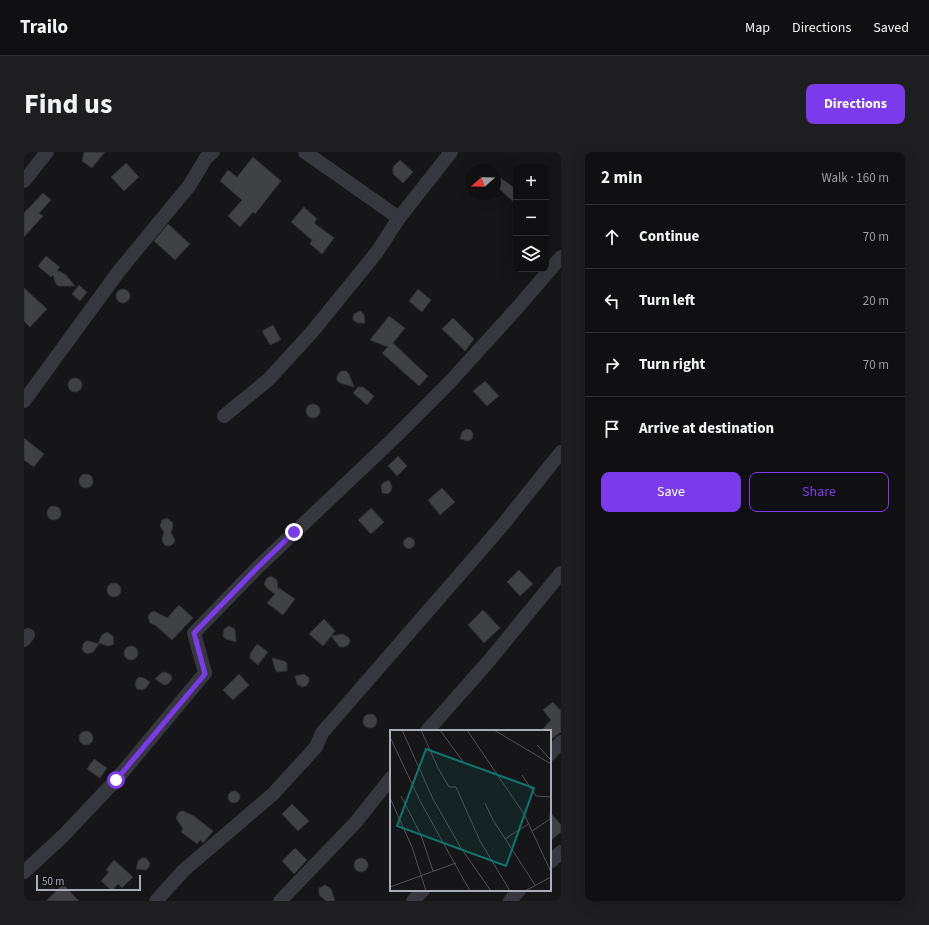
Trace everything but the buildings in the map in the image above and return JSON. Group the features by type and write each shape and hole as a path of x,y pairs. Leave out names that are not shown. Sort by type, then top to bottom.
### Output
{"street":[{"path":"24,182 47,152"},
{"path":"24,401 119,271 189,186 206,158 213,152"},
{"path":"305,152 399,218"},
{"path":"224,416 269,379 312,332 377,252 399,218 451,152"},
{"path":"24,872 63,836 116,780 205,674 194,633 258,567 392,440 449,383 561,257"},
{"path":"156,901 184,870 273,794 316,747 322,733 501,527 561,452"},
{"path":"428,730 488,662 561,573"},
{"path":"551,753 561,742"},
{"path":"280,901 356,822 390,779"},
{"path":"551,861 561,852"},
{"path":"413,901 422,891"},
{"path":"510,901 518,891"}],"route":[{"path":"116,780 205,674 194,633 294,532"}]}
